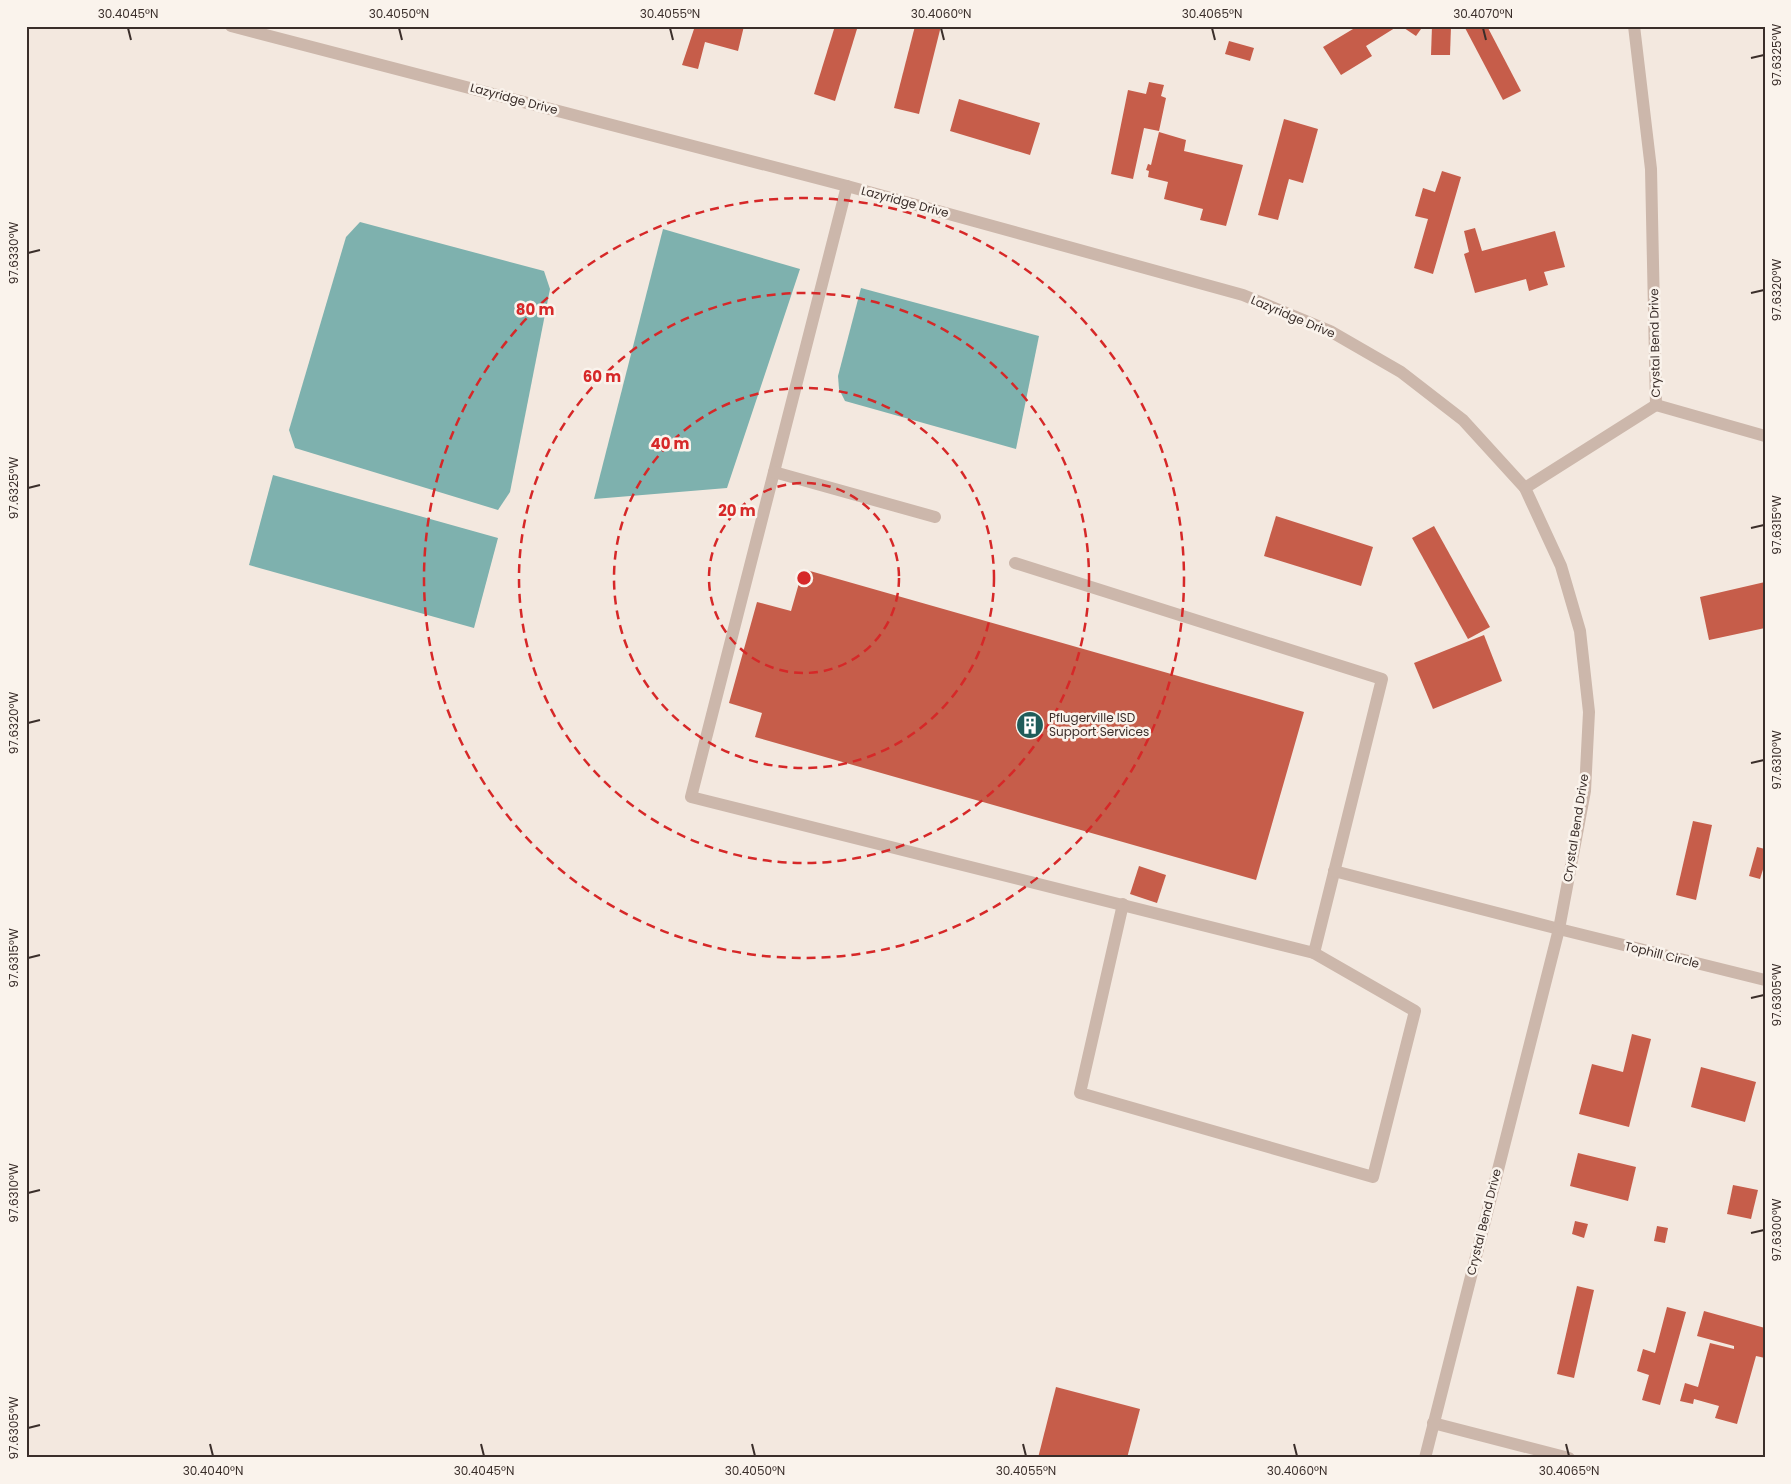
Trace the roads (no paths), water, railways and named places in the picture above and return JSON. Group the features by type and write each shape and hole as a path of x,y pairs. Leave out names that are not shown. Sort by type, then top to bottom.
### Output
{"street":[{"name":"Lazyridge Drive","path":"231,26 847,186 1243,295 1330,331 1401,372 1463,420 1524,488"},
{"name":"Crystal Bend Drive","path":"1425,1458 1559,930 1585,791 1589,712 1577,622 1561,566 1524,488 1656,405 1651,169 1634,26"},
{"path":"847,186 691,796 1123,904 1314,953 1414,1011 1373,1177 1080,1093 1123,904"},
{"path":"1656,405 1765,436"},
{"path":"774,472 934,517"},
{"path":"1015,563 1382,679 1314,953"},
{"name":"Tophill Circle","path":"1334,871 1559,930 1765,980"},
{"path":"1433,1424 1569,1458"}],"water":[{"path":"360,222 544,271 550,289 510,492 498,510 295,448 289,430 346,237"},
{"path":"663,229 800,269 727,488 594,499"},
{"path":"861,288 1039,336 1016,449 845,401 839,389 838,376"},
{"path":"273,475 498,538 474,628 249,565"}],"place":[{"name":"Pflugerville ISD Support Services","path":"1030,725"}]}
